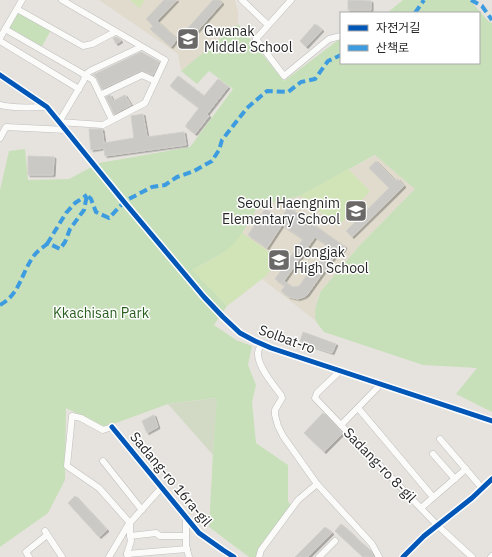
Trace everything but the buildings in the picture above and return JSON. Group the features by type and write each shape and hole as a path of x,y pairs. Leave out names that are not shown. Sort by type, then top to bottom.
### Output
{"street":[{"path":"22,0 0,40 79,89"},
{"path":"59,122 103,125 145,103 165,60 62,0"},
{"path":"242,0 268,25"},
{"path":"288,1 256,39 284,76 329,39 340,36"},
{"path":"17,9 83,46 92,44 116,32"},
{"path":"5,29 93,80 112,120"},
{"path":"59,122 84,80 85,75 90,71 141,47"},
{"path":"0,75 47,107 116,192"},
{"path":"100,95 142,75 155,81"},
{"path":"0,105 18,108 47,107"},
{"path":"1,135 6,127 66,130"},
{"name":"Solbat-ro","path":"125,203 204,297 223,318 240,333 271,348 492,421"},
{"path":"261,344 258,353 259,361 268,379 282,398 275,410 274,415 283,436 317,484 372,544 379,557"},
{"name":"Sadang-ro 8-gil","path":"340,371 317,393 315,398 421,508 472,557"},
{"path":"341,425 381,384"},
{"path":"358,408 433,497"},
{"name":"Sadang-ro 16ra-gil","path":"130,523 99,488 67,466 72,416 81,418 103,430 112,427 200,533 234,557"},
{"path":"440,439 482,488"},
{"path":"433,454 455,479"},
{"path":"103,461 142,510"},
{"path":"421,508 466,470"},
{"path":"403,557 424,536 491,481"},
{"path":"259,557 262,550 293,509 298,500 317,484"},
{"path":"111,556 130,523 162,487"},
{"path":"186,516 186,536 189,557"},
{"path":"130,523 131,541 127,555 187,549"},
{"path":"29,557 26,552 46,533 62,557"},
{"path":"130,536 156,533 160,536 186,536"},
{"path":"319,557 335,541"}],"shaded area":[{"name":"Gwanak Middle School","path":"99,0 235,0 238,12 238,24 181,71 178,54"},
{"name":"Dongjak High School","path":"376,155 415,189 360,245 321,291 317,299 316,321 262,279 227,306 238,240 258,206 300,196"}],"green space":[{"path":"130,0 145,0 139,8"},
{"name":"Kkachisan Park","path":"403,0 470,0 488,21 492,23 492,412 456,394 477,368 423,365 324,332 315,318 317,301 321,291 360,245 415,189 375,155 300,196 258,206 238,240 228,250 193,270 227,306 214,325 236,340 252,346 248,365 256,385 252,402 256,443 288,465 288,501 293,509 260,557 249,557 209,527 216,398 168,404 105,427 66,408 65,480 48,513 0,547 0,190 9,151 25,149 28,180 69,179 99,163 190,147 233,89 209,71 197,84 181,71 238,24 284,81 340,39 340,64 480,64 480,12 388,12"},
{"path":"18,11 51,30 41,48 8,29"},
{"path":"348,169 370,191 338,226 300,196"},
{"path":"242,233 278,258 267,275 227,306 192,270 226,250"},
{"path":"217,398 213,455 168,404"}],"tunnel":[{"path":"116,192 125,203"}],"marked path":[{"path":"416,12 424,0"},
{"path":"471,0 482,6 492,20"},
{"path":"0,305 12,295 20,283 29,263 37,252 47,244 60,249 65,242 70,229 84,210 87,195 91,199 96,212 109,218 125,201 152,187 165,185 177,177 194,171 212,161 219,150 222,140 247,108 267,91 288,92 301,82 315,79 328,61 340,55"},
{"path":"47,244 66,213 75,203 87,195"}],"cycle path":[{"path":"0,75 47,107 204,297 240,333 271,348 492,421"},
{"path":"112,427 199,533 234,557"},
{"path":"403,557 424,536 472,498 492,479"}],"place":[{"name":"Gwanak Middle School","path":"188,39"},
{"name":"Seoul Haengnim Elementary School","path":"356,211"},
{"name":"Dongjak High School","path":"279,260"}]}
